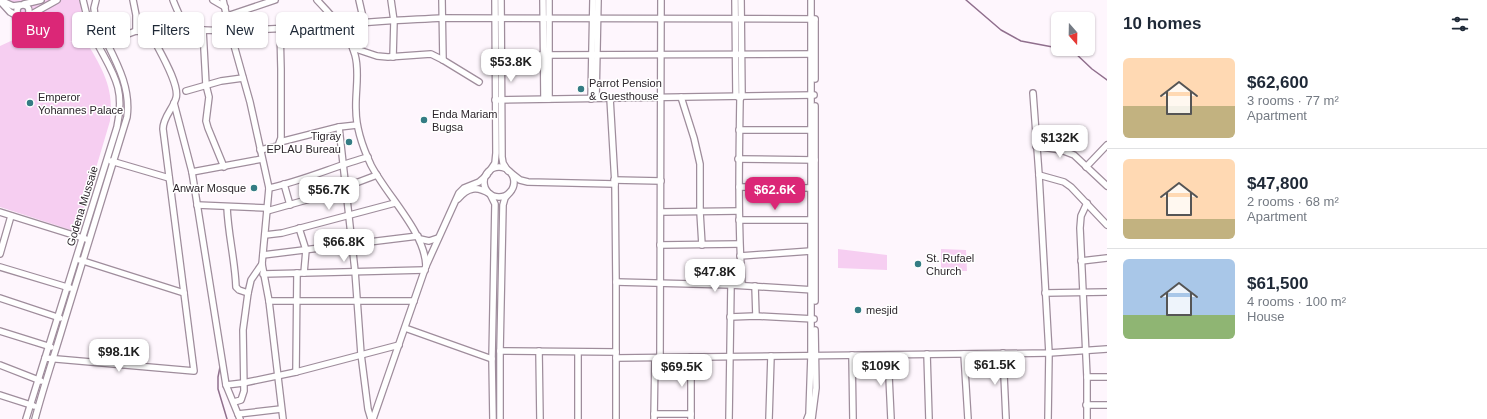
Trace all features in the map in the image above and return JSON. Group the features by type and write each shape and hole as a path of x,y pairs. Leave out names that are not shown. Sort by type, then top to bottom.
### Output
{"street":[{"path":"1,1 12,6 41,0"},
{"path":"36,12 57,0"},
{"name":"Godena Mussaie","path":"83,0 86,12"},
{"name":"Godena Mussaie","path":"94,12 96,0"},
{"path":"130,33 136,31 136,15 133,0"},
{"path":"174,0 178,12"},
{"path":"213,0 225,3"},
{"path":"239,12 275,0"},
{"path":"317,0 328,12"},
{"path":"359,0 362,12"},
{"path":"390,0 394,21 393,57"},
{"path":"442,0 443,60"},
{"path":"451,210 459,198 471,189 479,189 499,197 505,196 511,191 514,181 502,160 502,59 495,0"},
{"path":"493,419 492,359 495,208 493,198 486,189 485,184 488,174 494,166 496,157 495,100 498,19 501,0"},
{"path":"543,0 546,19 547,99"},
{"path":"546,19 549,0"},
{"path":"593,0 595,19"},
{"path":"594,98 595,19 598,0"},
{"path":"662,0 660,284 658,358 654,417 691,416 691,357"},
{"path":"735,0 738,19 739,54 739,244 742,285"},
{"path":"738,19 741,0"},
{"path":"811,0 813,19"},
{"path":"809,418 816,388 813,356 813,19 815,0"},
{"path":"1,1 12,13"},
{"path":"22,4 27,6 28,12"},
{"path":"16,12 18,7 22,4"},
{"path":"368,22 443,18 813,19"},
{"name":"Godena Mussaie","path":"35,419 45,382 56,350 67,287 117,127 120,99 116,80 100,48"},
{"name":"Godena Mussaie","path":"26,419 48,346 74,289 126,123 128,100 123,77 109,48"},
{"path":"45,358 194,370 163,124 177,96 171,74 158,48"},
{"path":"204,48 206,85 209,97 206,121 224,167"},
{"path":"235,48 269,188 262,264 269,301 283,419"},
{"path":"260,150 278,146 280,142 280,48"},
{"path":"352,48 377,56 393,57 431,54 479,82"},
{"path":"352,48 357,66 357,125 368,158 377,175 419,237 425,256 425,268"},
{"path":"502,59 515,59 521,55 813,54"},
{"path":"186,91 221,81 243,78"},
{"path":"1033,93 1049,353 1048,419"},
{"path":"495,100 681,96 739,97 813,94"},
{"path":"813,94 810,130 813,160 811,188 814,220 811,252 813,290"},
{"path":"681,96 694,138 700,164 702,245"},
{"path":"610,98 614,182 616,282 616,419"},
{"path":"174,103 192,172 226,385 239,417 282,409"},
{"path":"280,142 339,126 357,125"},
{"path":"339,126 355,271 361,354 368,409 372,419"},
{"path":"739,130 810,130"},
{"path":"1086,167 1107,145"},
{"path":"1036,146 1061,150 1074,155 1107,186"},
{"path":"269,188 344,164 368,158"},
{"path":"192,172 262,159"},
{"path":"738,159 813,160"},
{"path":"106,160 169,178"},
{"path":"372,419 399,346 425,268 461,190 480,182 494,169 500,168 510,172 520,180 528,182 661,181"},
{"path":"197,205 267,210 290,205 346,187 377,175"},
{"path":"1039,175 1064,182 1071,187 1107,225"},
{"path":"500,419 503,205 505,198 516,186 528,182"},
{"path":"284,184 290,205"},
{"path":"739,187 811,188"},
{"path":"265,235 299,228 395,203"},
{"path":"1087,203 1081,216 1081,261 1087,350 1087,419"},
{"path":"227,207 227,221 233,264 236,273 236,287 239,290 248,293"},
{"path":"661,212 739,211"},
{"path":"0,212 89,240"},
{"path":"0,254 11,216"},
{"path":"740,220 814,220"},
{"path":"299,228 306,250 304,273"},
{"path":"263,255 419,237 429,241 438,238"},
{"path":"660,245 739,244"},
{"path":"740,256 811,252"},
{"path":"1081,261 1107,258"},
{"path":"76,259 184,293"},
{"path":"234,402 241,400 244,392 242,342 248,293 253,277 262,264"},
{"path":"0,268 74,289"},
{"path":"263,274 425,268"},
{"path":"296,372 297,273"},
{"path":"616,282 742,285 813,290"},
{"path":"494,284 502,284"},
{"path":"729,419 731,285"},
{"path":"755,286 756,316"},
{"path":"1045,293 1107,292"},
{"path":"0,298 62,318"},
{"path":"269,301 414,301"},
{"path":"730,317 756,316 813,319"},
{"path":"405,328 492,359"},
{"path":"0,332 48,346 56,350"},
{"path":"226,385 296,372 361,354 399,346"},
{"path":"500,351 578,352 658,358 1049,353 1107,349"},
{"path":"539,351 540,419"},
{"path":"578,352 578,419"},
{"path":"1003,353 1006,419"},
{"path":"927,354 929,419"},
{"path":"964,354 968,419"},
{"path":"852,355 853,419"},
{"path":"888,355 891,419"},
{"path":"769,419 771,356"},
{"path":"0,365 45,382"},
{"path":"1087,377 1107,377"},
{"path":"0,395 38,407"},
{"path":"1086,405 1107,405"}],"shaded area":[{"path":"6,0 79,0 82,12 72,12 72,42 69,41 72,42 72,48 90,48 104,74 107,83 111,101 110,121 77,232 0,207 0,46 12,40 12,48 64,48 64,12 12,12 12,22"},
{"path":"838,249 887,255 887,270 838,268"},
{"path":"941,249 966,250 967,271 941,271"}],"waterway":[{"path":"966,0 1001,30 1021,41 1051,47"},
{"path":"1078,56 1107,80"},
{"path":"220,367 218,389 227,419"}],"place":[{"name":"Parrot Pension & Guesthouse","path":"581,89"},
{"name":"Emperor Yohannes Palace","path":"30,103"},
{"name":"Enda Mariam Bugsa","path":"424,120"},
{"name":"Tigray EPLAU Bureau","path":"349,142"},
{"name":"Anwar Mosque","path":"254,188"},
{"name":"St. Rufael Church","path":"918,264"},
{"name":"mesjid","path":"858,310"}]}
